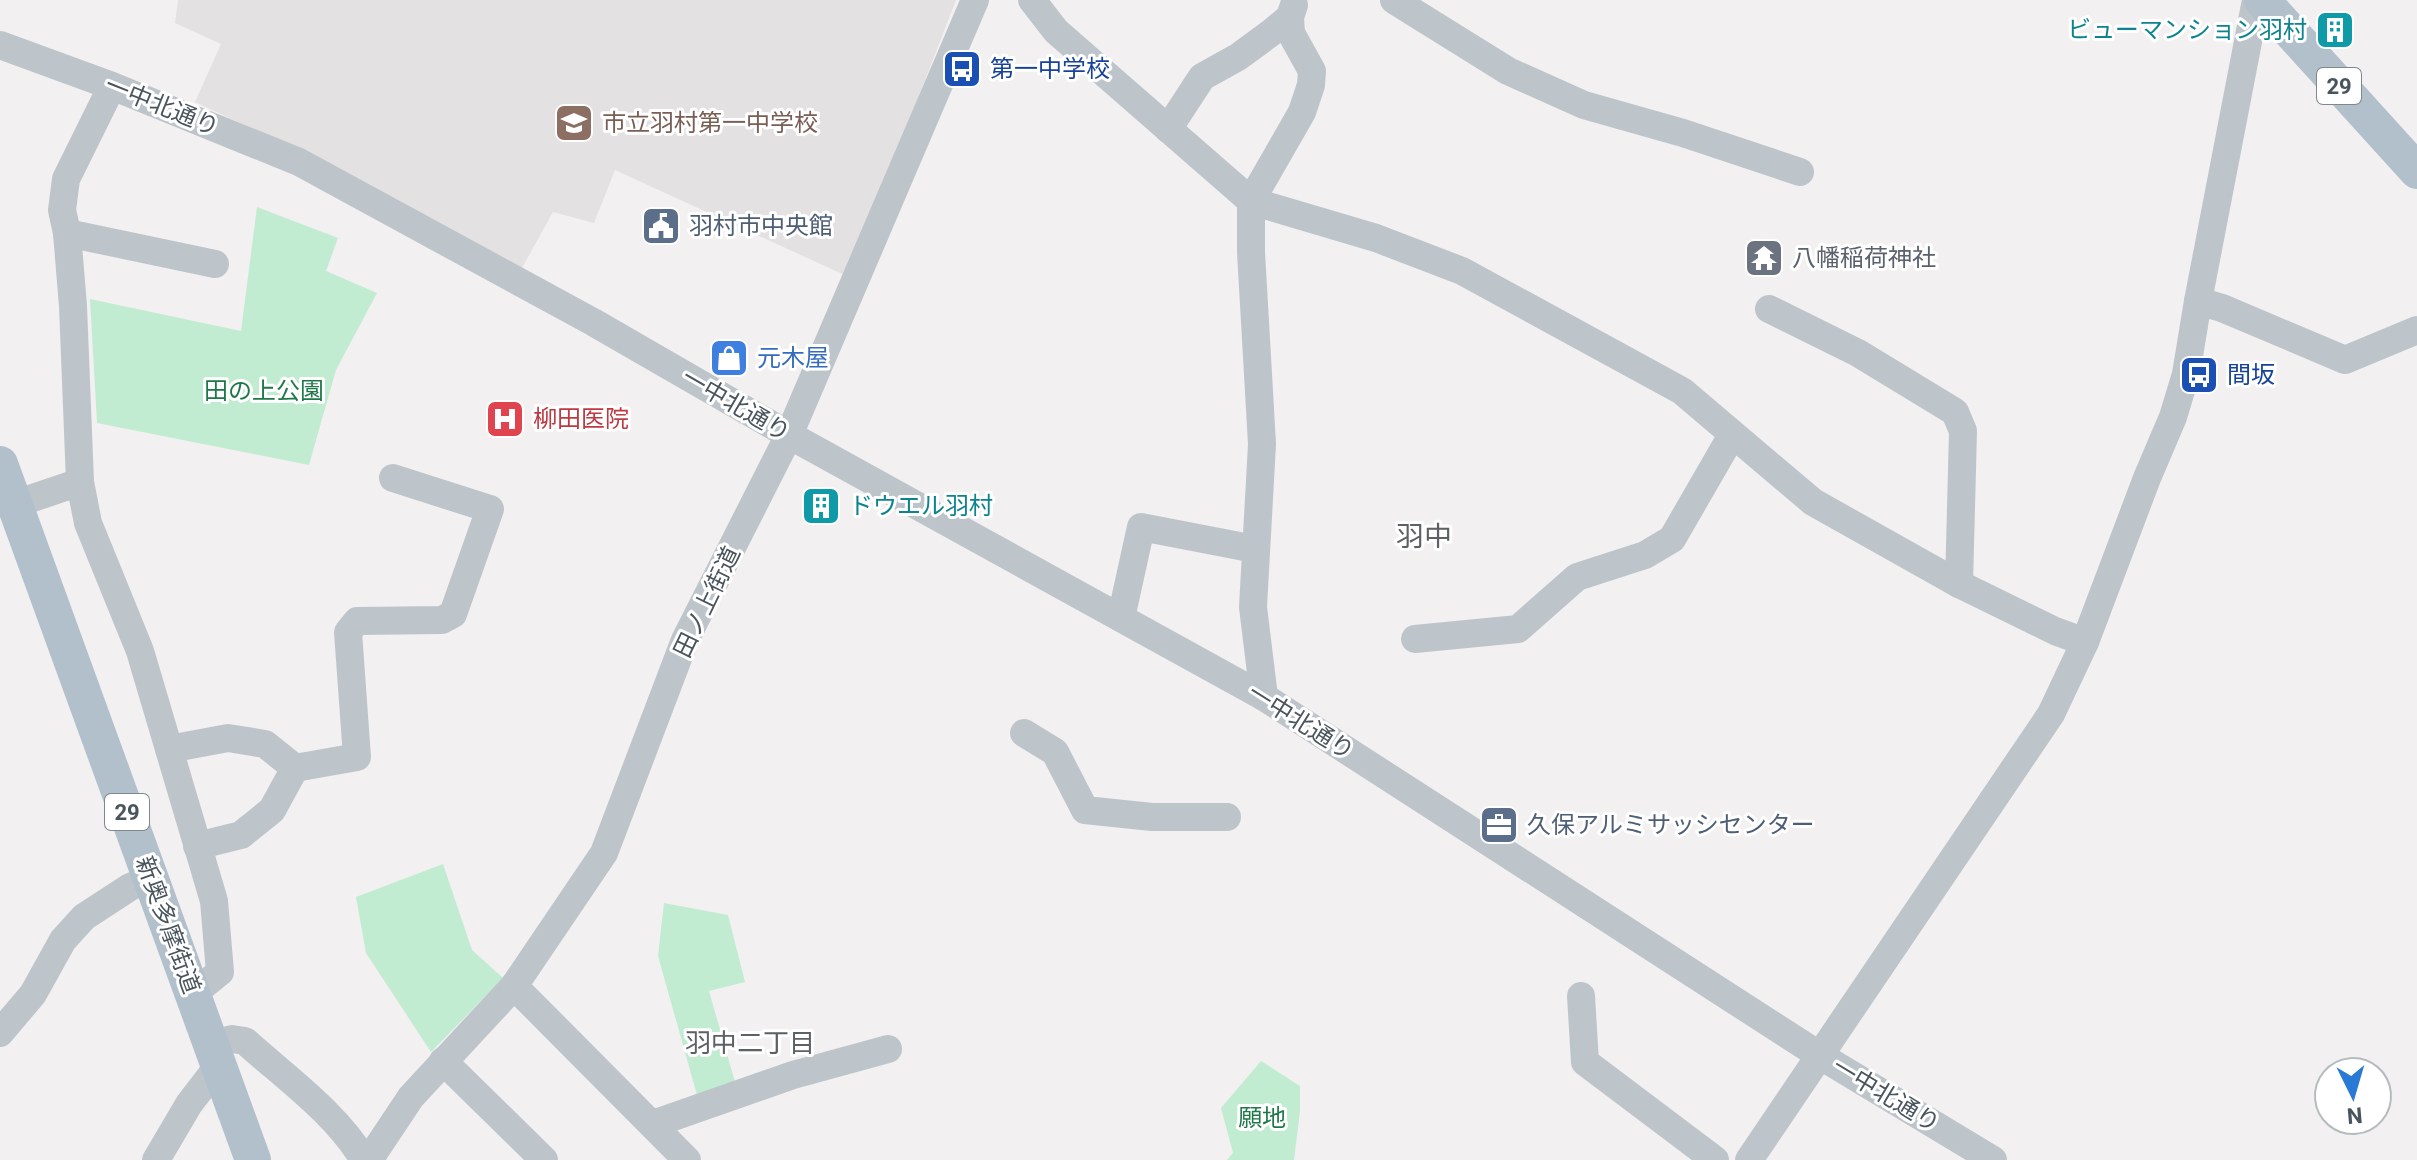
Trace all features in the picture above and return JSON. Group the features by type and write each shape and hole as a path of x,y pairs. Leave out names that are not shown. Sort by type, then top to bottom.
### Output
{"main road":[{"name":"29","path":"2259,0 2417,171"},
{"name":"新奥多摩街道","path":"0,464 253,1160"}],"street":[{"name":"田ノ上街道","path":"366,1160 411,1097 514,986 604,853 685,640 789,435 975,0"},
{"path":"1032,0 1056,31 1251,201 1376,238 1462,271 1682,391 1813,502 1959,584 2055,631 2085,642"},
{"path":"1394,0 1508,71 1584,105 1683,133 1800,172"},
{"path":"1749,1160 2051,714 2085,642 2173,417 2186,374 2259,0"},
{"path":"1168,129 1202,77 1238,57 1293,8"},
{"path":"1264,697 1253,607 1262,444 1251,201 1302,112 1311,85 1312,71 1291,33 1293,8"},
{"name":"一中北通り","path":"0,45 112,86 299,162 593,322 789,435 1264,697 1819,1055 1993,1160"},
{"path":"112,86 66,179 62,210 73,306 80,482 88,523 140,651 214,901 220,972 193,994"},
{"path":"67,233 215,264"},
{"path":"2198,301 2222,308 2345,360 2417,330"},
{"path":"1769,309 1858,353 1955,412 1963,431 1959,584"},
{"path":"1415,639 1518,629 1577,577 1645,555 1672,539 1732,435"},
{"path":"169,749 228,738 265,744 295,768 357,757 348,632 357,621 442,620 453,614 490,509 393,478"},
{"path":"15,504 80,482"},
{"path":"1121,618 1141,527 1255,549"},
{"path":"1024,733 1055,752 1085,810 1152,817 1227,817"},
{"path":"197,846 241,835 272,810 295,768"},
{"path":"0,1033 33,994 63,940 84,917 130,887 151,878"},
{"path":"514,986 687,1160"},
{"path":"1581,996 1585,1062 1715,1160"},
{"path":"156,1160 216,1054 232,1039 245,1041 330,1116 366,1160"},
{"path":"653,1124 793,1075 888,1049"},
{"path":"443,1061 544,1160"}],"shaded area":[{"name":"市立羽村第一中学校","path":"178,0 956,0 849,277 615,170 594,223 553,212 522,268 285,144 195,102 221,44 175,23"}],"green space":[{"name":"田の上公園","path":"257,207 338,238 326,271 377,293 336,370 309,465 97,423 90,299 241,331"},
{"path":"443,864 472,950 503,978 431,1052 366,953 356,897"},
{"path":"664,903 728,915 745,982 709,991 735,1082 697,1095 658,956"},
{"name":"願地","path":"1261,1061 1300,1086 1294,1160 1227,1160 1233,1153 1221,1108"}],"place":[{"name":"ビューマンション羽村","path":"2335,30"},
{"name":"第一中学校","path":"962,69"},
{"name":"市立羽村第一中学校","path":"574,123"},
{"name":"羽村市中央館","path":"661,226"},
{"name":"八幡稲荷神社","path":"1764,258"},
{"name":"元木屋","path":"729,358"},
{"name":"間坂","path":"2199,375"},
{"name":"柳田医院","path":"505,419"},
{"name":"ドウエル羽村","path":"821,506"},
{"name":"久保アルミサッシセンター","path":"1499,825"}],"district":[{"name":"羽中","path":"1424,536"},
{"name":"羽中二丁目","path":"750,1043"}]}
